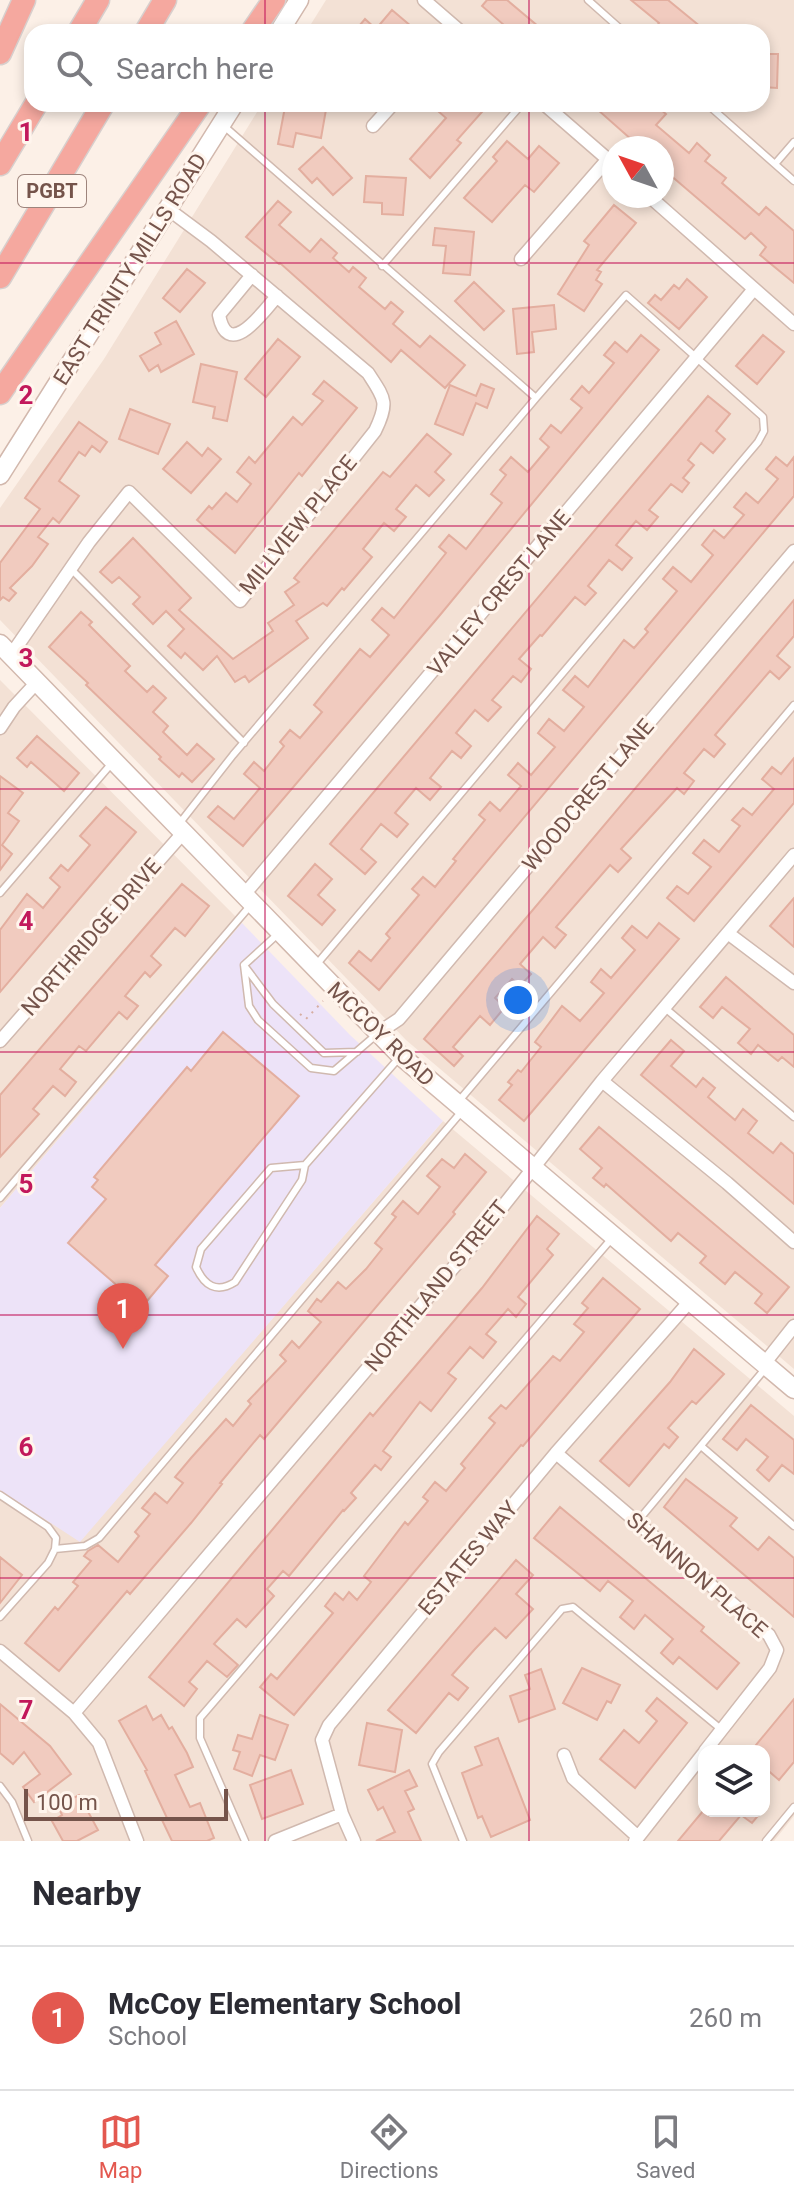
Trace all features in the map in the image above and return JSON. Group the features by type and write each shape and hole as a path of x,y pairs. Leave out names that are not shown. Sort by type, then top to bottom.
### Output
{"highway":[{"path":"0,53 24,0"},
{"path":"84,24 98,0"},
{"path":"151,24 165,0"},
{"path":"258,24 274,0"},
{"name":"PGBT","path":"0,164 31,112"},
{"name":"PGBT","path":"0,277 98,112"},
{"path":"0,393 194,112"}],"street":[{"path":"284,24 299,0"},
{"path":"424,0 451,24"},
{"name":"EAST TRINITY MILLS ROAD","path":"0,475 229,112"},
{"path":"373,126 386,112"},
{"path":"553,112 602,154"},
{"path":"521,259 602,172"},
{"path":"663,208 794,324"},
{"name":"MILLVIEW PLACE","path":"6,649 129,492 240,601 375,431 385,411 382,394 368,373 168,209"},
{"path":"252,275 219,315 221,325 229,332 238,334 247,331 277,296"},
{"name":"VALLEY CREST LANE","path":"247,900 754,289"},
{"name":"WOODCREST LANE","path":"378,1033 399,1019 794,551"},
{"name":"MCCOY ROAD","path":"6,649 401,1056 794,1389"},
{"path":"0,728 37,682"},
{"name":"NORTHRIDGE DRIVE","path":"0,1041 180,830"},
{"name":"NORTHLAND STREET","path":"74,1713 460,1260 602,1081 794,856"},
{"path":"729,934 794,983"},
{"path":"602,1081 794,1242"},
{"name":"ESTATES WAY","path":"354,1841 342,1814 322,1740 329,1725 556,1453 690,1301"},
{"path":"766,1365 794,1326"},
{"name":"SHANNON PLACE","path":"556,1453 769,1635 777,1650 770,1668 710,1745"},
{"path":"0,1651 74,1713 99,1743 137,1841"},
{"path":"564,1755 573,1778 637,1839"},
{"name":"SHANNON PLACE","path":"637,1839 698,1761"},
{"path":"275,1841 342,1814"}],"lane":[{"path":"588,0 615,24"},
{"path":"382,266 515,112"},
{"path":"716,112 794,181"},
{"path":"222,124 536,398"},
{"path":"775,164 794,142"},
{"path":"180,830 244,743 626,295 763,417 764,431 758,442 313,968"},
{"path":"71,569 244,743"},
{"path":"55,1549 85,1546 99,1538 794,705"},
{"path":"0,893 114,761"},
{"path":"0,1198 247,900"},
{"path":"244,965 279,933"},
{"path":"244,965 273,1004 324,1053 357,1052"},
{"path":"244,965 249,1006 258,1020 311,1068 334,1071 378,1033"},
{"path":"665,1008 794,1117"},
{"path":"305,1165 271,1168 201,1249 196,1267 202,1280 211,1287 225,1289 235,1282 302,1180 305,1165 401,1056"},
{"path":"245,1841 200,1738 200,1718 613,1237"},
{"path":"637,1522 766,1365"},
{"path":"701,1446 794,1526"},
{"path":"0,1495 48,1527 56,1538 55,1549 48,1563 0,1617"},
{"path":"463,1841 432,1764 562,1609 573,1607 722,1730"},
{"path":"0,1786 12,1802 28,1841"},
{"path":"766,1841 794,1807"}],"path":[{"path":"300,1014 306,1019 324,1000"}],"shaded area":[{"path":"326,0 794,0 794,1369 406,1040 0,620 0,508 104,359 257,112 770,112 770,24 311,24"},
{"path":"0,680 242,923 0,1208"},
{"path":"242,923 350,1035 443,1121 80,1542 0,1490 0,1208"},
{"path":"443,1121 794,1416 794,1816 774,1841 0,1841 0,1490 80,1541"}],"building":[{"path":"487,0 507,0 536,24 503,24 482,6"},
{"path":"631,0 668,0 697,24 658,24"},
{"path":"392,10 409,24 380,24"},
{"path":"770,54 778,54 777,88 770,88"},
{"path":"284,112 326,112 321,138 296,133 293,147 278,144"},
{"path":"439,112 482,112 457,140 461,143 430,178 410,159 446,118"},
{"path":"600,112 664,112 666,114 656,125 669,136 627,136"},
{"path":"674,140 689,153 697,143 710,155 705,161 726,178 722,183 759,215 766,207 794,231 794,283 760,255 766,247 751,233 745,239 674,178"},
{"path":"507,141 528,159 539,146 559,163 534,192 525,185 492,222 464,198 497,161 493,157"},
{"path":"323,147 352,178 333,195 317,178 312,183 299,169"},
{"path":"366,176 406,178 403,215 382,214 382,203 364,202"},
{"path":"278,201 291,212 279,225 310,252 321,239 337,253 333,258 349,272 353,267 366,278 359,287 385,309 391,302 403,312 393,324 420,347 430,336 465,365 445,388 401,350 391,362 280,263 246,237"},
{"path":"612,208 618,208 636,223 597,270 601,272 596,280 602,284 584,311 558,294 589,245 584,241"},
{"path":"435,228 474,232 470,275 443,273 446,246 433,245"},
{"path":"187,269 205,283 180,312 163,298"},
{"path":"687,279 707,297 679,329 648,303 655,295 661,300 674,285 679,289"},
{"path":"474,282 504,311 484,330 455,301"},
{"path":"554,305 556,329 532,332 534,352 517,354 513,309"},
{"path":"176,321 194,354 161,372 158,365 149,371 140,356 161,344 155,333"},
{"path":"641,335 659,350 440,615 243,846 208,817 218,806 234,819 260,788 244,774 254,762 264,771 284,746 280,742 290,730 300,738 322,712 314,705 360,649 370,657 389,635 372,620 382,608 394,618 446,553 439,547 449,535 466,549 502,503 491,494 506,475 500,470 511,457 528,472 549,447 540,439 551,425 561,433 582,408 571,399 582,386 589,393 614,363 604,355 615,342 627,352"},
{"path":"763,335 784,352 757,384 736,366"},
{"path":"278,339 300,357 266,397 245,379"},
{"path":"201,364 237,372 227,421 213,418 215,407 193,402"},
{"path":"324,381 357,408 302,476 299,473 235,553 197,520 226,493 237,502 251,484 237,472 249,457 255,463 293,417 302,425 323,401 313,394"},
{"path":"481,384 494,389 487,408 476,403 463,435 435,424 450,385 476,396"},
{"path":"708,396 730,414 716,431 725,439 713,453 701,443 688,460 694,465 683,478 689,483 682,492 671,484 649,510 658,517 647,530 636,521 616,545 632,558 622,570 609,560 588,586 596,593 585,605 575,597 519,659 531,669 521,682 513,676 492,700 501,707 488,721 475,710 456,733 471,746 461,758 452,751 430,778 441,787 430,800 416,788 395,813 408,824 397,837 381,824 361,849 376,862 365,874 330,844"},
{"path":"130,409 170,424 158,454 119,439"},
{"path":"79,422 107,442 100,452 92,446 85,456 79,452 59,481 79,496 59,523 53,518 38,537 48,544 10,588 16,593 9,601 3,597 0,600 0,563 40,509 25,498"},
{"path":"427,434 451,454 435,472 444,480 429,496 416,485 396,509 406,517 394,531 384,523 363,549 372,557 344,590 342,588 327,606 323,603 296,621 308,638 249,682 245,676 235,682 217,656 203,670 185,653 181,658 168,646 184,629 166,611 153,624 133,604 140,597 119,577 112,583 100,572 133,538 191,598 179,610 233,659 273,631 268,623 294,605 285,592 299,582 294,578 383,472 390,477"},
{"path":"187,442 202,456 208,448 221,459 191,493 163,469"},
{"path":"776,457 787,466 794,457 794,496 379,990 349,963 359,951 371,961 390,938 386,934 419,895 412,889 423,877 435,887 485,820 479,815 490,802 500,811 521,786 508,775 518,763 531,775 555,747 538,733 549,719 564,731 584,707 563,690 575,676 588,687 624,640 634,648 648,632 645,629 677,591 663,579 673,567 691,582 713,555 702,545 714,530 724,538 744,515 734,507 746,493 758,503 778,479 766,469"},
{"path":"794,600 794,636 777,656 790,667 779,679 770,671 715,735 725,744 714,757 704,749 684,773 694,781 684,794 677,788 621,849 631,858 618,872 610,865 556,927 566,935 555,948 543,937 520,964 531,974 520,986 512,979 495,998 505,1007 490,1025 480,1016 453,1047 463,1056 454,1066 424,1039"},
{"path":"81,612 92,622 89,625 130,666 125,671 147,692 153,686 166,698 153,712 168,726 163,732 187,755 197,744 214,759 192,782 182,773 179,777 159,759 161,757 49,647"},
{"path":"37,736 79,773 64,791 31,762 27,767 17,758"},
{"path":"794,758 794,803 694,921 667,898 677,886 688,894 711,867 693,853 704,840 719,852 740,826 732,820 743,808 752,815 774,789 762,779 772,767 781,774"},
{"path":"0,776 23,793 8,813 19,821 2,845 12,854 0,870"},
{"path":"106,807 136,832 0,992 0,930 27,894 43,908 60,887 50,878 61,865 68,871 90,845 80,836"},
{"path":"315,864 332,879 318,895 335,910 322,925 288,896"},
{"path":"182,884 209,906 185,936 175,928 151,956 161,965 150,977 145,972 125,996 138,1006 127,1019 119,1012 86,1051 79,1046 60,1069 76,1082 65,1096 53,1086 33,1109 39,1114 0,1157 0,1095"},
{"path":"794,898 794,947 770,926"},
{"path":"659,923 679,939 524,1121 499,1100 512,1085 508,1082 518,1070 521,1072 541,1047 535,1042 562,1006 580,1021 604,993 591,982 601,969 611,978 635,950 622,938 632,926 647,938"},
{"path":"726,977 794,1035 794,1067 782,1057 778,1061 758,1045 751,1054 738,1043 750,1029 722,1007 713,1018 700,1007"},
{"path":"223,1032 299,1096 155,1265 168,1276 142,1307 68,1243 106,1199 92,1187 98,1180 94,1177 187,1067 191,1071"},
{"path":"671,1040 684,1051 671,1066 696,1087 703,1078 715,1088 708,1097 735,1120 743,1109 757,1121 748,1133 773,1153 781,1143 794,1154 794,1204 641,1075"},
{"path":"599,1127 789,1287 767,1313 755,1303 762,1294 735,1272 725,1284 700,1263 706,1256 678,1233 671,1241 606,1184 604,1187 593,1178 602,1168 580,1149"},
{"path":"465,1154 486,1172 453,1212 455,1214 264,1439 260,1435 130,1594 127,1591 59,1671 25,1643 55,1607 58,1610 78,1586 73,1582 91,1561 84,1556 88,1551 98,1545 118,1562 139,1536 135,1532 150,1514 142,1508 155,1493 167,1503 183,1483 175,1477 191,1458 226,1419 233,1426 251,1404 248,1401 286,1361 280,1355 292,1341 299,1348 321,1322 308,1311 317,1299 321,1302 338,1282 346,1289 382,1249 375,1243 396,1217 392,1214 403,1201 418,1214 440,1187 427,1176 442,1159 454,1168"},
{"path":"537,1216 559,1234 547,1249 553,1255 518,1297 526,1304 516,1317 508,1309 486,1334 496,1342 483,1358 470,1347 448,1373 456,1379 431,1411 420,1402 383,1451 391,1457 381,1470 375,1465 351,1493 356,1498 289,1576 283,1571 267,1589 274,1596 246,1627 237,1619 214,1644 238,1665 227,1677 207,1661 189,1682 197,1689 184,1706 149,1677 370,1413 373,1416 482,1288"},
{"path":"603,1278 640,1309 294,1715 260,1687 271,1674 277,1679 333,1613 325,1606 335,1593 343,1600 349,1592 357,1600 371,1582 364,1576 405,1522 408,1525 428,1501 423,1497 435,1482 446,1491 465,1468 461,1464 495,1423 489,1418 501,1405 506,1409 553,1356 560,1361 584,1332 574,1324 588,1308 582,1303"},
{"path":"694,1349 724,1374 696,1404 692,1401 668,1428 678,1437 669,1448 664,1444 629,1486 600,1461 670,1382"},
{"path":"751,1405 794,1440 794,1474 782,1465 769,1481 757,1470 768,1457 746,1439 737,1450 723,1439"},
{"path":"686,1479 737,1518 730,1526 758,1550 769,1537 794,1558 794,1617 664,1507"},
{"path":"560,1507 704,1627 701,1631 739,1663 717,1689 679,1657 673,1664 661,1653 673,1639 645,1615 634,1629 620,1617 633,1601 608,1581 600,1591 534,1538"},
{"path":"0,1557 22,1575 0,1603"},
{"path":"516,1560 533,1575 516,1594 533,1609 506,1638 495,1628 475,1649 452,1675 468,1688 458,1700 449,1693 416,1733 388,1710"},
{"path":"582,1668 620,1685 597,1720 563,1703"},
{"path":"541,1669 555,1709 519,1722 510,1696 530,1689 525,1675"},
{"path":"657,1698 687,1723 635,1788 600,1759 624,1730 639,1743 657,1721 646,1711"},
{"path":"794,1699 794,1762 779,1780 770,1772 770,1745 756,1745"},
{"path":"0,1704 50,1746 71,1774 34,1802 23,1787 40,1774 24,1752 13,1764 0,1753"},
{"path":"146,1706 153,1720 161,1715 169,1729 172,1727 187,1753 193,1767 175,1775 190,1807 200,1803 214,1838 207,1841 172,1841 162,1820 167,1818 147,1770 119,1721"},
{"path":"260,1715 288,1725 275,1760 260,1755 252,1776 234,1769 240,1752 233,1750 238,1735 252,1739"},
{"path":"367,1723 402,1730 395,1772 359,1765"},
{"path":"498,1738 530,1820 491,1837 482,1816 478,1818 462,1773 482,1765 475,1747"},
{"path":"291,1770 303,1804 262,1819 250,1785"},
{"path":"409,1770 417,1786 405,1791 414,1809 408,1812 421,1841 376,1841 395,1832 383,1807 378,1810 368,1790"},
{"path":"79,1795 98,1830 77,1841 63,1841 52,1821 62,1815 58,1806"},
{"path":"698,1817 739,1817 719,1841 678,1841"}],"place":[{"name":"McCoy Elementary School","path":"123,1349"}]}
